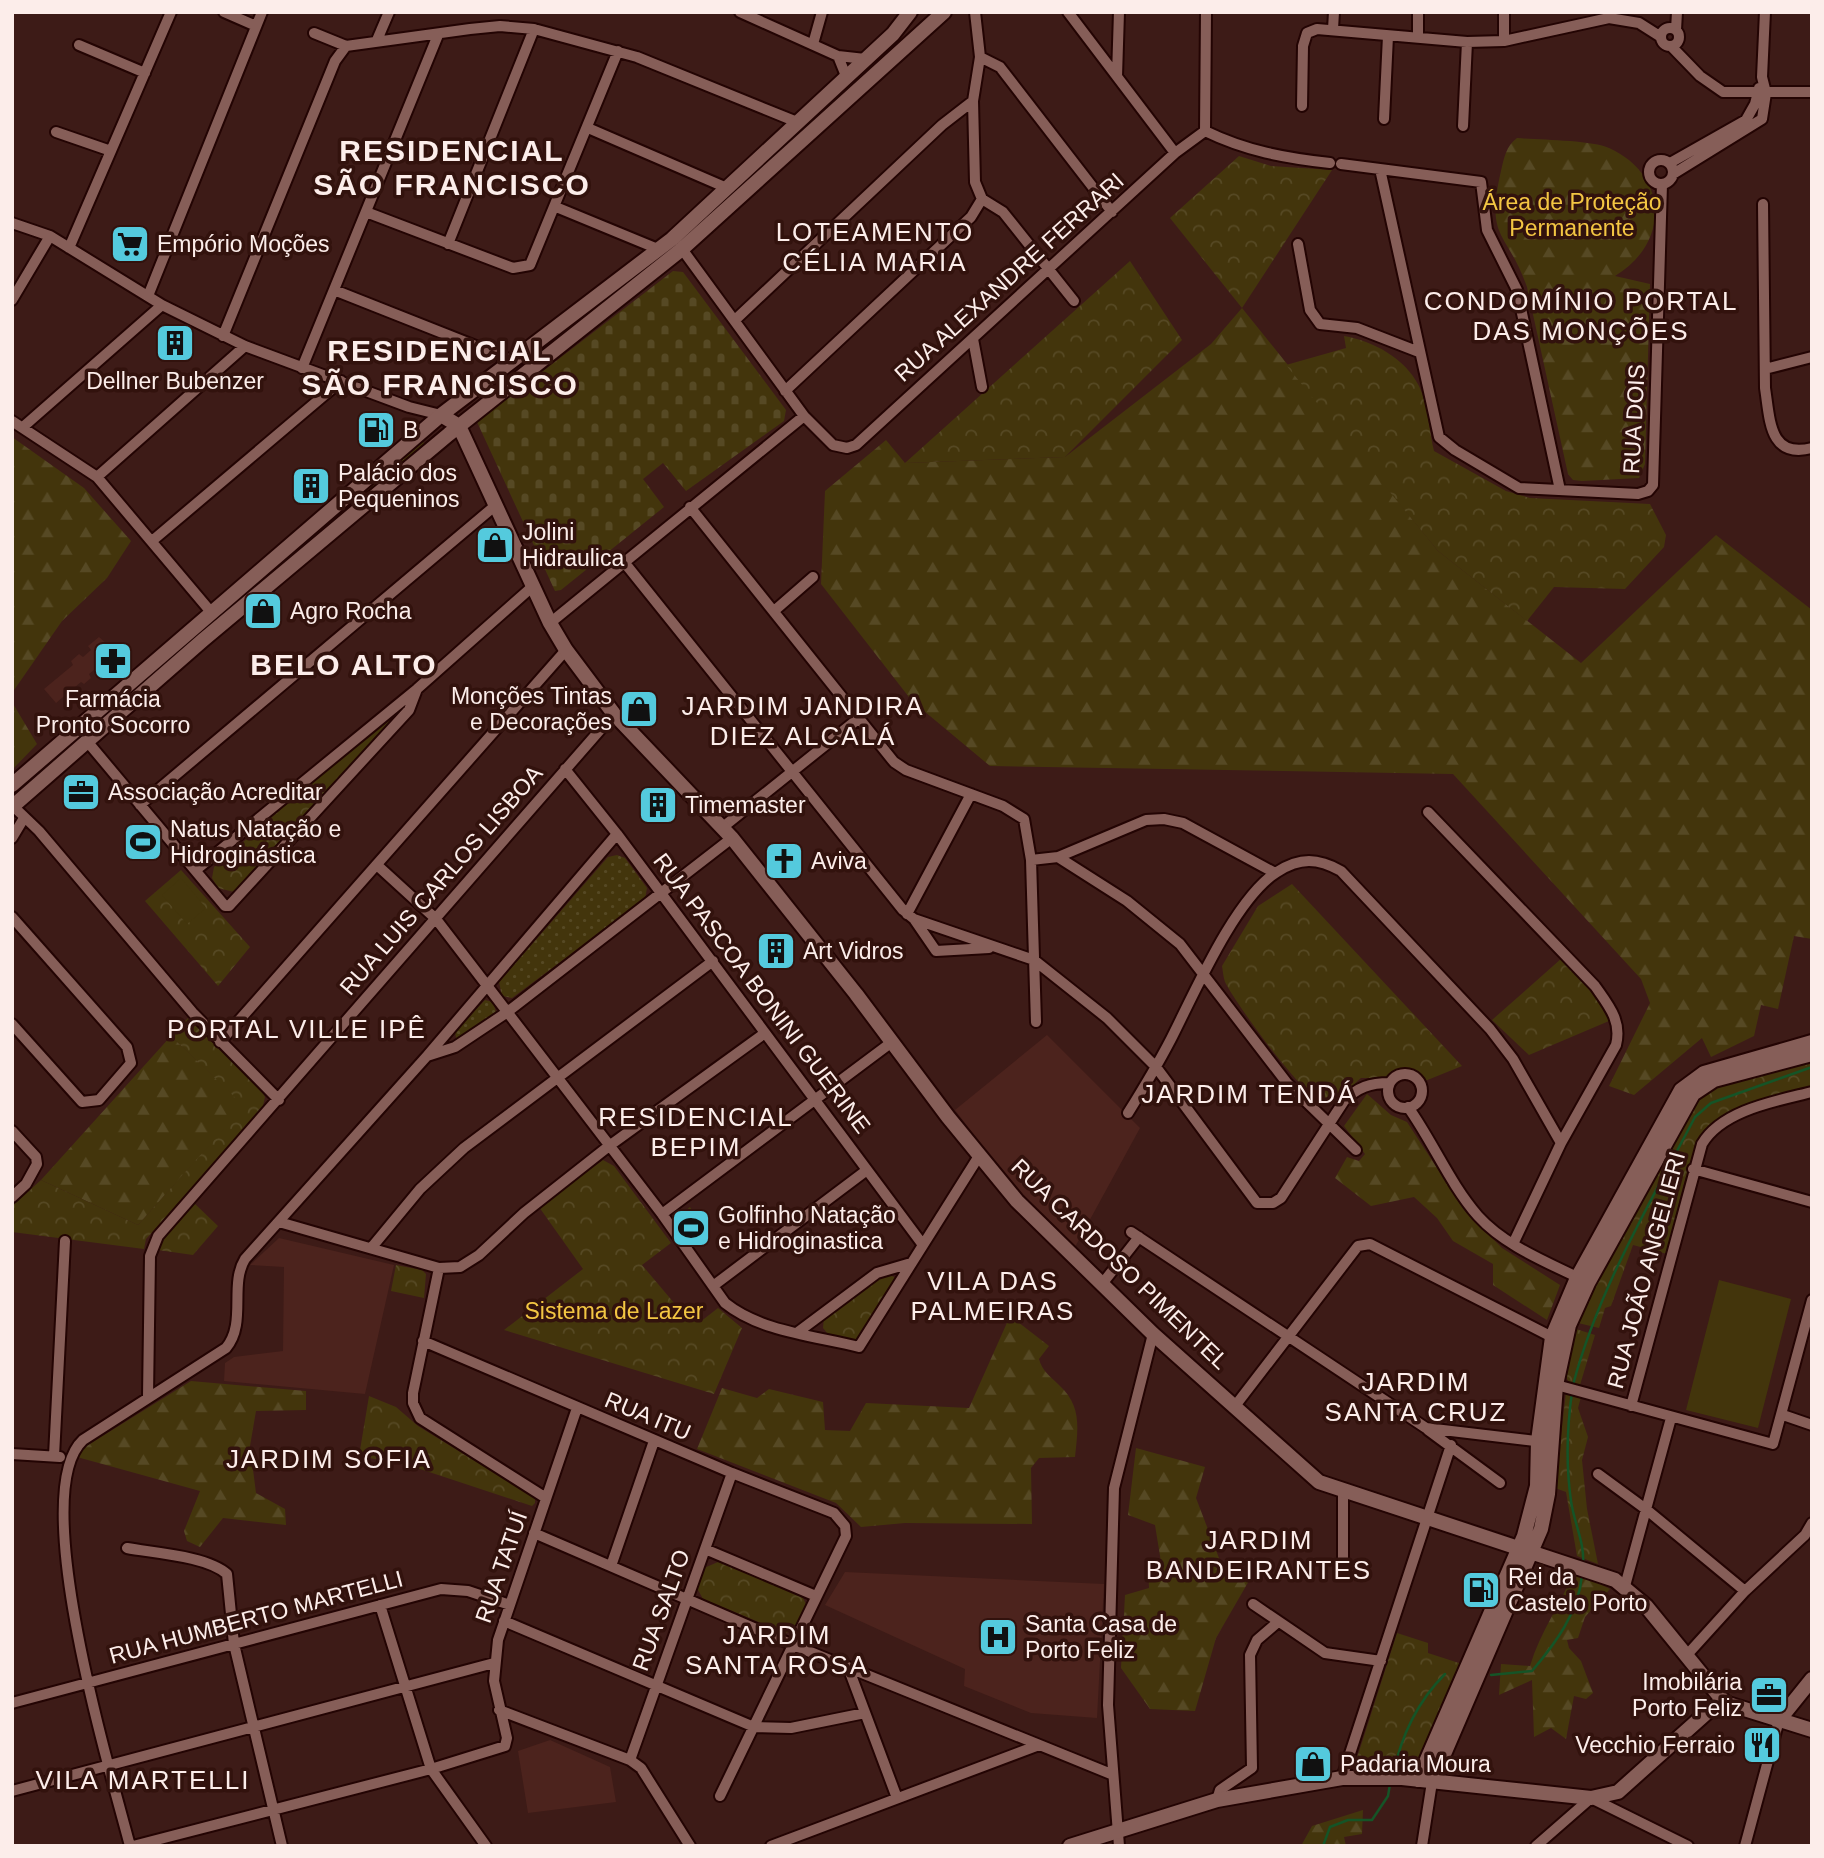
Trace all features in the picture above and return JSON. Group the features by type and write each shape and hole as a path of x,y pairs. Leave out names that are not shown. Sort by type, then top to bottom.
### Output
{"main road":[{"path":"12,785 437,419 658,249 893,34 910,12"},
{"path":"13,806 109,720 454,430 682,249 939,13"},
{"path":"437,419 454,430"},
{"name":"RUA CARDOSO PIMENTEL","path":"454,430 479,468 550,623 566,650 614,714 728,833 1017,1201 1153,1334 1320,1482 1427,1520 1577,1565 1625,1586 1646,1605 1725,1703"},
{"path":"109,720 111,712 142,684 142,672"},
{"path":"1556,1385 1552,1336 1681,1090 1704,1073 1812,1042"},
{"path":"1425,1781 1457,1691 1492,1627 1547,1504 1544,1442 1564,1343 1582,1280 1693,1094 1714,1080 1812,1054"},
{"path":"1425,1781 1474,1685 1492,1627"},
{"path":"1779,1720 1812,1679"},
{"path":"1070,1846 1116,1829 1217,1800 1342,1778 1402,1778 1591,1798 1618,1792 1713,1707 1725,1703 1812,1730"}],"street":[{"path":"69,247 171,12"},
{"path":"224,12 256,26"},
{"path":"148,296 262,12"},
{"path":"377,40 389,12"},
{"path":"813,44 822,12"},
{"path":"975,12 980,57 973,101 975,182 982,199 1003,212 1074,301"},
{"path":"1068,12 1175,153"},
{"path":"1117,76 1119,12"},
{"path":"1206,12 1205,131 1233,145 1275,157 1335,163 1481,182 1487,230 1517,290 1560,490 1532,490 1506,482 1439,437 1380,169"},
{"path":"1334,12 1334,29"},
{"path":"1419,12 1419,37"},
{"path":"1504,12 1504,41"},
{"path":"1671,46 1679,41 1676,30 1677,12"},
{"path":"1662,184 1671,168 1724,139 1746,120 1762,93 1765,12"},
{"path":"744,13 838,56 864,59"},
{"path":"1302,106 1303,46 1307,33 1317,29 1388,36 1504,41 1591,17 1624,18 1639,23 1661,37 1664,44 1671,46 1723,92 1812,92"},
{"path":"314,33 346,46 500,26 534,29 618,51 797,122"},
{"path":"1661,37 1667,28 1676,30"},
{"path":"448,244 534,29"},
{"path":"302,368 438,35"},
{"path":"1384,119 1388,36"},
{"path":"1463,126 1467,41"},
{"path":"79,46 145,73"},
{"path":"223,336 335,61 346,46"},
{"path":"366,212 513,268 530,265 618,51"},
{"path":"838,56 846,76"},
{"path":"980,57 1000,67 1112,212"},
{"path":"734,320 942,125 973,101"},
{"path":"588,128 727,188"},
{"name":"RUA ALEXANDRE FERRARI","path":"804,416 825,439 839,447 856,445 1175,153 1205,131"},
{"path":"56,132 111,151"},
{"name":"RUA DOIS","path":"1560,490 1638,494 1651,488 1655,480 1662,184 1653,181 1649,169 1659,160 1671,168"},
{"path":"785,391 971,217 982,199"},
{"path":"1763,204 1765,388 1777,443 1794,451 1812,448"},
{"path":"556,207 658,249"},
{"path":"12,223 50,236 162,305 223,336 437,419"},
{"path":"12,300 50,236"},
{"path":"1298,243 1310,310 1320,324 1356,328 1419,352"},
{"path":"550,623 804,416 682,249"},
{"path":"334,290 511,360"},
{"path":"162,305 18,424 97,477 211,612"},
{"path":"973,339 982,387"},
{"path":"97,477 245,346"},
{"path":"1765,369 1812,357"},
{"path":"152,541 341,381"},
{"path":"141,805 496,505"},
{"path":"690,507 858,719 899,766 971,794 1024,819 1031,860 1036,1022"},
{"path":"624,562 936,951 992,948"},
{"path":"774,611 813,577"},
{"path":"196,870 417,689 533,587"},
{"path":"220,1042 566,650"},
{"path":"86,740 225,906 232,904 409,710 417,689"},
{"name":"RUA LUIS CARLOS LISBOA","path":"148,1396 153,1245 158,1236 614,714"},
{"path":"428,1056 455,1047 506,1013 662,893 792,772 858,719"},
{"name":"RUA PASCOA BONINI GUERINE","path":"565,769 662,893 923,1245"},
{"path":"911,917 971,794"},
{"path":"13,806 39,831 220,1042 279,1100"},
{"path":"1428,812 1595,986 1614,1014 1620,1030 1616,1045 1561,1143 1513,1244"},
{"path":"12,838 24,818"},
{"path":"1031,860 1058,857 1146,820 1164,819 1183,823 1275,873"},
{"path":"532,1723 515,1727 502,1748 431,1769 132,1846 88,1683 65,1559 69,1457 83,1440 226,1348 233,1340 242,1264 428,1056 617,834"},
{"path":"1058,857 1127,901 1180,944 1287,1083 1356,1150"},
{"path":"1128,1113 1156,1067 1236,915 1275,873 1300,862 1323,860 1342,871 1490,1029 1513,1059 1561,1143"},
{"path":"378,866 436,919 662,1214 725,1303 738,1313 757,1322 859,1347 979,1156"},
{"path":"12,917 127,1047 131,1058 129,1067 99,1100 82,1102 12,1024"},
{"path":"911,917 992,948 1034,960 1107,1018 1156,1067 1257,1203 1265,1204 1281,1198 1344,1101 1354,1092 1376,1083 1390,1083"},
{"path":"372,1247 438,1170 713,961"},
{"path":"279,1222 439,1268 453,1268 467,1263 609,1146 765,1033"},
{"path":"662,1214 892,1042"},
{"path":"1406,1074 1418,1081 1421,1090 1419,1099 1408,1107 1399,1107 1391,1101 1388,1093 1390,1083 1396,1077 1406,1074"},
{"name":"RUA JOÃO ANGELIERI","path":"1631,1406 1693,1169 1702,1144 1719,1124 1780,1100 1812,1092"},
{"path":"1408,1107 1463,1198 1480,1218 1513,1244 1582,1280"},
{"path":"12,1131 37,1160 36,1170 12,1197"},
{"path":"1693,1169 1812,1202"},
{"path":"713,1286 867,1170"},
{"path":"1102,1284 1135,1235 1426,1428 1500,1483"},
{"path":"54,1456 65,1241"},
{"path":"1235,1406 1359,1246 1370,1244 1552,1336"},
{"path":"798,1332 877,1273 911,1263"},
{"path":"439,1268 413,1403 420,1418 546,1498"},
{"path":"1556,1385 1773,1444 1812,1301"},
{"path":"1119,1846 1111,1774 1108,1705 1114,1488 1153,1334"},
{"name":"RUA ITU","path":"423,1341 654,1441 834,1513 845,1526 846,1536 816,1596"},
{"name":"RUA TATUÍ","path":"507,1741 499,1710 494,1663 504,1621 577,1408"},
{"path":"1783,1415 1812,1425"},
{"path":"1625,1586 1671,1418"},
{"path":"1426,1428 1544,1442"},
{"path":"611,1566 654,1441"},
{"path":"1342,1778 1451,1446"},
{"path":"12,1454 69,1457"},
{"name":"RUA SALTO","path":"630,1760 732,1473"},
{"path":"1598,1474 1647,1510 1745,1591"},
{"path":"1343,1490 1343,1571"},
{"path":"1686,1656 1745,1591 1808,1537 1812,1522"},
{"path":"534,1533 793,1645 1111,1774"},
{"path":"127,1548 219,1567 230,1582 234,1644 282,1846"},
{"path":"705,1549 816,1596 720,1796"},
{"name":"RUA HUMBERTO MARTELLI","path":"12,1703 441,1589 468,1591 510,1605"},
{"path":"1253,1604 1325,1653 1381,1661"},
{"path":"380,1605 431,1769 486,1846"},
{"path":"504,1621 754,1727 791,1728 865,1713"},
{"path":"1217,1800 1220,1790 1252,1768 1250,1655 1257,1640 1278,1622"},
{"path":"12,1791 494,1663"},
{"path":"848,1667 897,1798"},
{"path":"499,1710 630,1760 641,1768 690,1846"},
{"path":"1745,1846 1779,1720"},
{"path":"771,1846 1039,1745"},
{"path":"1422,1846 1425,1781"},
{"path":"1536,1846 1591,1798 1688,1846"}],"shaded area":[{"path":"99,637 107,644 110,642 118,651 89,674 91,678 84,684 81,682 56,703 44,689 73,665 71,661 79,654 83,657 91,650 88,646"},
{"path":"1047,1035 1140,1128 1075,1247 1013,1186 955,1110"},
{"path":"279,1238 394,1265 365,1394 224,1381 225,1363 234,1357 283,1351 284,1267 250,1265"},
{"name":"Santa Casa de Porto Feliz","path":"845,1572 1104,1584 1097,1718 1031,1713 964,1686 965,1669 825,1605"},
{"path":"550,1740 610,1767 616,1802 528,1813 518,1751"}],"green space":[{"name":"Área de Proteção Permanente","path":"1517,138 1578,142 1609,148 1629,160 1643,175 1652,192 1655,210 1653,228 1646,246 1633,262 1615,276 1650,284 1645,464 1639,478 1582,481 1573,480 1568,474 1527,287 1497,223 1497,194 1504,157"},
{"path":"1239,156 1271,166 1332,170 1242,308 1170,218"},
{"path":"1130,261 1182,340 1065,457 905,463"},
{"path":"673,271 683,272 786,410 784,421 686,491 663,463 643,479 664,507 561,590 555,591 477,422"},
{"path":"1242,308 1438,551 1581,663 1716,535 1812,610 1812,939 1794,936 1778,1009 1761,1005 1754,1036 1711,1057 1702,1038 1634,1095 1609,1086 1650,1003 1641,979 1453,774 990,766 912,701 821,584 825,491 886,440 905,463 1065,457 1211,344"},
{"path":"1344,336 1387,352 1413,376 1424,401 1434,451 1506,491 1530,498 1650,504 1666,535 1664,547 1625,589 1554,587 1527,621 1438,551 1286,365 1346,348"},
{"path":"12,437 84,488 131,541 107,578 62,621 12,693"},
{"path":"422,441 426,445 166,665 163,661"},
{"path":"12,702 37,744 12,770"},
{"path":"399,708 403,713 234,892 218,888 212,878 214,867"},
{"path":"617,855 625,858 647,888 645,899 512,998 502,996 499,982 608,857"},
{"path":"181,870 250,947 218,986 145,901"},
{"path":"181,878 206,908 187,924 162,895"},
{"path":"1292,884 1462,1066 1425,1081 1408,1073 1389,1078 1361,1078 1341,1097 1327,1104 1304,1088 1242,1009 1225,982 1222,966 1258,906"},
{"path":"1562,958 1592,990 1609,1021 1529,1055 1492,1020"},
{"path":"485,1000 493,1002 496,1012 462,1038 456,1038 455,1031"},
{"path":"188,1018 261,1090 265,1097 262,1110 146,1239 144,1249 12,1232 12,1206 41,1180 138,1225 244,1106 171,1036"},
{"path":"171,1036 245,1106 138,1225 41,1180"},
{"path":"1812,1061 1812,1088 1719,1118 1708,1130 1691,1162 1667,1254 1633,1245 1611,1306 1605,1308 1599,1328 1578,1323 1591,1291 1692,1103 1719,1084"},
{"path":"1367,1094 1391,1115 1407,1122 1465,1211 1502,1248 1560,1285 1547,1320 1493,1285 1493,1264 1453,1241 1437,1218 1414,1197 1371,1206 1335,1178 1347,1157 1359,1161 1365,1154 1344,1126"},
{"name":"Sistema de Lazer","path":"603,1160 614,1166 671,1243 642,1265 680,1310 687,1305 700,1322 718,1308 742,1328 714,1394 504,1330 583,1269 539,1207"},
{"path":"194,1203 218,1226 193,1255 158,1250 163,1238"},
{"name":"Golfinho Natação e Hidroginastica","path":"690,1207 708,1236 692,1248 673,1220"},
{"path":"396,1265 422,1270 426,1274 424,1298 391,1291"},
{"path":"888,1274 896,1278 897,1283 856,1341 828,1334 823,1328 824,1317 882,1275"},
{"path":"1719,1280 1791,1299 1758,1428 1686,1410"},
{"path":"1010,1316 1049,1346 1039,1359 1040,1363 1072,1401 1077,1418 1075,1457 1039,1458 1031,1468 1032,1524 905,1523 861,1527 836,1503 697,1449 722,1388 757,1398 769,1389 823,1402 825,1430 850,1431 866,1403 969,1408"},
{"path":"1576,1329 1595,1335 1580,1385 1576,1387 1570,1384 1563,1372"},
{"path":"191,1381 306,1391 306,1410 256,1411 250,1446 256,1493 285,1509 286,1525 223,1518 200,1547 187,1541 184,1531 200,1491 77,1457 80,1450"},
{"path":"1566,1392 1581,1397 1578,1408 1588,1437 1582,1460 1587,1509 1598,1564 1577,1556 1566,1492 1555,1488"},
{"path":"369,1396 396,1407 418,1426 535,1498 535,1503 532,1506 411,1466 359,1456"},
{"path":"1136,1448 1205,1467 1196,1498 1227,1579 1250,1579 1216,1638 1195,1711 1150,1709 1121,1668 1125,1595 1149,1588 1148,1564 1161,1562 1155,1525 1128,1515"},
{"path":"718,1562 802,1596 807,1606 797,1629 785,1633 703,1599 697,1588 704,1568"},
{"path":"1574,1571 1610,1589 1585,1617 1578,1638 1567,1640 1569,1648 1581,1661 1593,1693 1586,1699 1574,1696 1566,1739 1551,1728 1534,1737 1532,1680 1499,1695 1501,1664 1530,1666 1539,1641"},
{"path":"1397,1633 1428,1643 1428,1653 1465,1665 1417,1768 1395,1773 1371,1771 1357,1767 1356,1761"},
{"path":"1363,1810 1362,1834 1344,1837 1346,1846 1301,1846 1312,1826"}],"waterway":[{"path":"1573,1385 1596,1315 1611,1281 1695,1117 1711,1103 1812,1067"},
{"path":"1572,1392 1568,1474 1583,1565"},
{"path":"1491,1675 1532,1671 1557,1639 1571,1615 1582,1575"},
{"path":"1393,1775 1401,1747 1418,1708 1445,1674"},
{"path":"1323,1846 1330,1827 1348,1820 1372,1820 1388,1796 1390,1784"}],"place":[{"name":"Empório Moções","path":"130,244"},
{"name":"Dellner Bubenzer","path":"175,343"},
{"name":"B","path":"376,430"},
{"name":"Palácio dos Pequeninos","path":"311,486"},
{"name":"Jolini Hidraulica","path":"495,545"},
{"name":"Agro Rocha","path":"263,611"},
{"name":"Farmácia Pronto Socorro","path":"113,661"},
{"name":"Monções Tintas e Decorações","path":"639,709"},
{"name":"Associação Acreditar","path":"81,792"},
{"name":"Timemaster","path":"658,805"},
{"name":"Natus Natação e Hidroginástica","path":"143,842"},
{"name":"Aviva","path":"784,861"},
{"name":"Art Vidros","path":"776,951"},
{"name":"Golfinho Natação e Hidroginastica","path":"691,1228"},
{"name":"Rei da Castelo Porto","path":"1481,1590"},
{"name":"Santa Casa de Porto Feliz","path":"998,1637"},
{"name":"Imobilária Porto Feliz","path":"1769,1695"},
{"name":"Vecchio Ferraio","path":"1762,1745"},
{"name":"Padaria Moura","path":"1313,1764"}],"district":[{"name":"RESIDENCIAL SÃO FRANCISCO","path":"452,168"},
{"name":"LOTEAMENTO CÉLIA MARIA","path":"875,247"},
{"name":"CONDOMÍNIO PORTAL DAS MONÇÕES","path":"1581,316"},
{"name":"RESIDENCIAL SÃO FRANCISCO","path":"440,368"},
{"name":"BELO ALTO","path":"344,665"},
{"name":"JARDIM JANDIRA DIEZ ALCALÁ","path":"803,721"},
{"name":"PORTAL VILLE IPÊ","path":"297,1029"},
{"name":"JARDIM TENDÁ","path":"1249,1094"},
{"name":"RESIDENCIAL BEPIM","path":"696,1132"},
{"name":"VILA DAS PALMEIRAS","path":"993,1296"},
{"name":"JARDIM SANTA CRUZ","path":"1416,1397"},
{"name":"JARDIM SOFIA","path":"329,1459"},
{"name":"JARDIM BANDEIRANTES","path":"1259,1555"},
{"name":"JARDIM SANTA ROSA","path":"777,1650"},
{"name":"VILA MARTELLI","path":"143,1780"}]}
